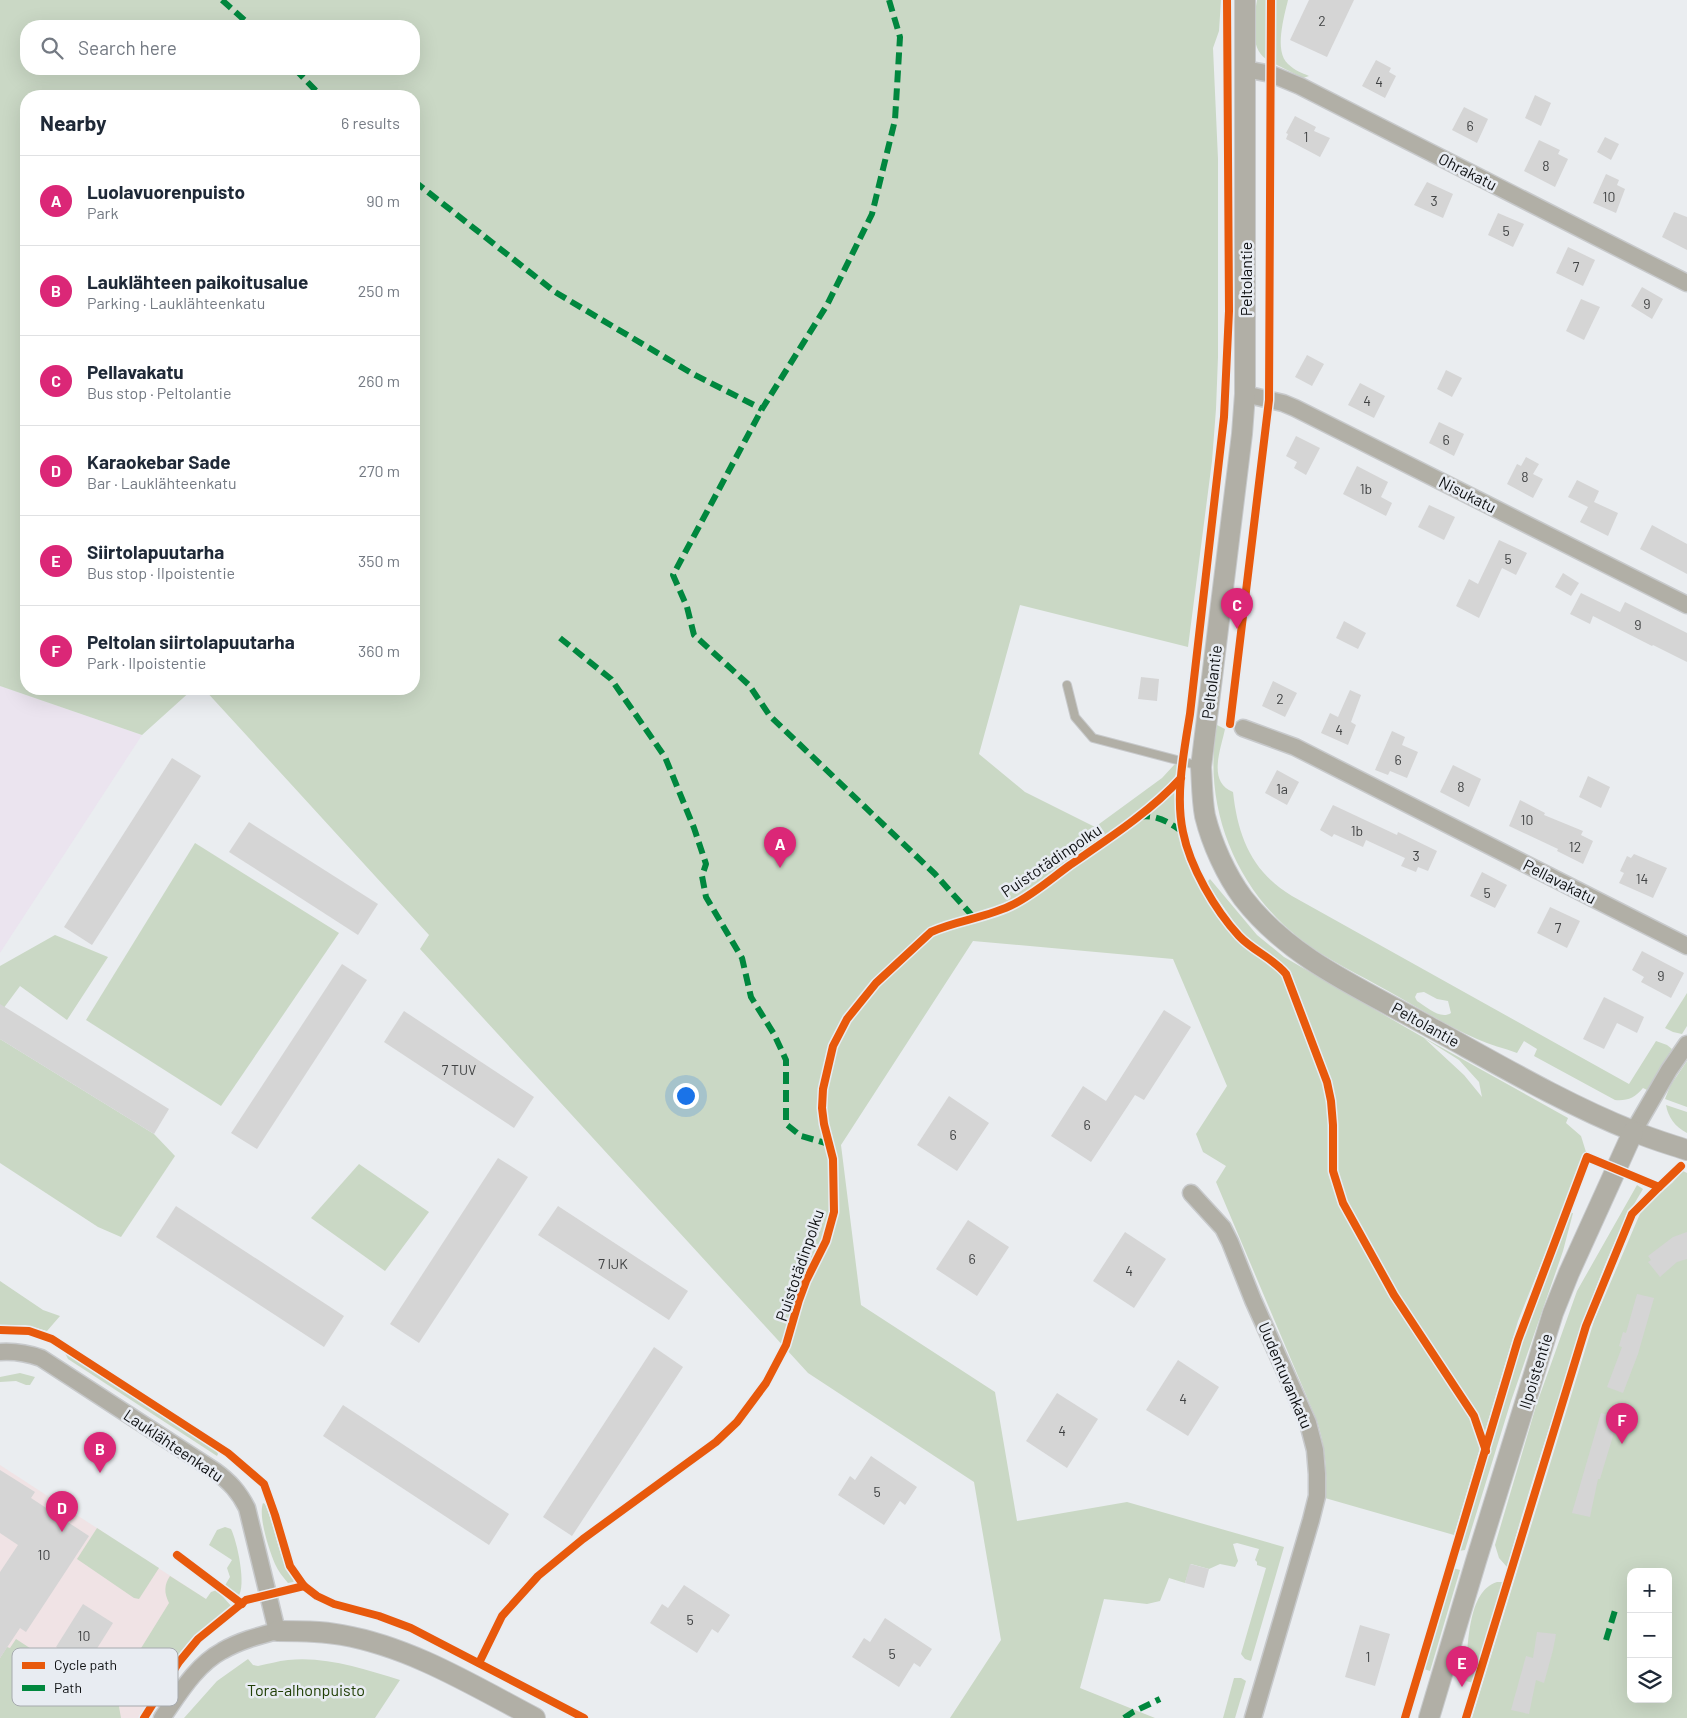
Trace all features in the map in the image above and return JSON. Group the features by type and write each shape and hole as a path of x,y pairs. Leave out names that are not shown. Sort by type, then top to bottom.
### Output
{"street":[{"name":"Peltolantie","path":"1245,0 1244,394 1241,444 1201,767 1205,814 1217,849 1230,877 1242,896 1271,930 1331,973 1580,1107 1634,1132 1687,1150"},
{"name":"Ohrakatu","path":"1245,68 1271,74 1300,86 1687,282"},
{"name":"Nisukatu","path":"1244,394 1283,403 1295,408 1687,605"},
{"name":"Pellavakatu","path":"1243,728 1295,747 1687,946"},
{"name":"Ilpoistentie","path":"1430,1718 1478,1551 1553,1313 1569,1273 1634,1132 1669,1070 1687,1044"},
{"name":"Uudentuvankatu","path":"1191,1193 1223,1228 1230,1242 1253,1300 1308,1423 1315,1450 1317,1496 1252,1718"},
{"name":"Lauklähteenkatu","path":"0,1352 28,1353 42,1358 229,1481 247,1508 277,1631"},
{"path":"178,1695 210,1659 220,1651 256,1636 277,1631 312,1631 343,1635 386,1646 412,1656 535,1718"},
{"path":"162,1718 170,1706"}],"lane":[{"path":"1067,686 1075,717 1093,738 1201,767"}],"shaded area":[{"path":"0,686 20,693 20,695 26,695 142,735 0,953"},
{"path":"0,1465 212,1603 178,1656 178,1648 12,1648 12,1706 146,1706 138,1718 0,1718"}],"green space":[{"path":"0,0 1221,0 1219,31 1213,48 1218,159 1218,357 1216,409 1212,461 1188,647 1020,605 979,754 1025,792 1095,827 1162,778 1177,764 1178,768 1174,779 1174,786 1177,818 1186,856 1203,891 1227,921 1241,932 1211,889 1208,881 1210,879 1257,935 1284,957 1568,1118 1566,1123 1581,1136 1586,1152 1518,1321 1454,1535 1325,1498 1325,1459 1317,1421 1216,1182 1226,1166 1203,1152 1196,1134 1227,1086 1173,959 973,941 841,1145 861,1305 995,1392 1017,1521 1127,1502 1284,1547 1251,1661 1245,1659 1241,1654 1266,1568 1257,1565 1255,1560 1259,1549 1237,1543 1233,1544 1238,1561 1235,1567 1220,1564 1209,1569 1191,1564 1185,1583 1169,1578 1160,1601 1147,1604 1104,1599 1080,1688 1155,1718 950,1718 1001,1640 974,1482 808,1373 420,949 429,935 209,695 420,695 420,90 20,90 20,693 0,686","holes":["1424,1038 1459,1060 1479,1082 1482,1097 1464,1075"]},
{"path":"1257,0 1266,0 1266,59 1261,54 1255,40 1254,23"},
{"path":"1274,0 1288,0 1281,34 1284,58 1293,68 1309,76 1303,78 1275,64"},
{"path":"26,695 186,695 142,735"},
{"path":"1217,725 1225,729 1218,764 1220,781 1233,792 1239,824 1249,852 1267,876 1278,886 1292,896 1629,1084 1656,1041 1667,1045 1672,1049 1647,1090 1643,1088 1630,1098 1615,1100 1534,1056 1537,1049 1524,1041 1517,1053 1466,1034 1309,946 1276,918 1257,895 1241,870 1228,843 1219,814 1214,785","holes":["1424,992 1437,999 1448,1001 1451,1013 1447,1015 1438,1014 1417,1001 1415,997 1417,993"]},
{"path":"195,843 339,933 221,1106 86,1020"},
{"path":"55,935 108,957 67,1020 20,986 0,1013 0,966"},
{"path":"1687,993 1687,1026 1682,1034 1673,1032 1665,1028"},
{"path":"0,1039 154,1134 175,1156 121,1237 98,1227 0,1163"},
{"path":"1687,1061 1687,1107 1665,1099 1670,1086"},
{"path":"1666,1105 1687,1112 1687,1133 1673,1121 1668,1114"},
{"path":"359,1164 429,1212 385,1271 311,1218"},
{"path":"1683,1171 1687,1173 1687,1718 1472,1718 1594,1321 1642,1209"},
{"path":"1637,1185 1643,1189 1607,1260 1579,1335 1507,1567 1499,1558 1495,1545 1536,1406 1577,1291"},
{"path":"1570,1213 1573,1213 1563,1251 1511,1401 1465,1550 1459,1551 1522,1340"},
{"path":"0,1281 43,1310 60,1316 47,1331 25,1325 0,1325"},
{"path":"65,1353 217,1451 217,1456 68,1359"},
{"path":"20,1373 35,1377 30,1385 16,1381 0,1382 0,1377"},
{"path":"263,1503 269,1514 284,1563 293,1582 288,1583 273,1558 263,1524"},
{"path":"225,1527 231,1529 238,1553 242,1583 238,1597 224,1587 230,1577 227,1568 232,1560 209,1545 217,1530"},
{"path":"97,1528 159,1568 139,1599 134,1598 77,1559"},
{"path":"1453,1568 1460,1570 1430,1671 1424,1669"},
{"path":"170,1576 206,1599 211,1592 217,1590 232,1607 187,1644 178,1657 178,1648 141,1648 169,1603 165,1589"},
{"path":"1497,1582 1503,1582 1473,1683 1466,1681 1468,1673 1465,1672 1471,1621 1480,1596 1487,1587"},
{"path":"16,1639 30,1648 12,1648 12,1706 119,1706 121,1718 0,1718 0,1658 7,1647 10,1648"},
{"name":"Tora-alhonpuisto","path":"248,1659 253,1665 258,1666 302,1659 331,1662 400,1680 375,1718 184,1718 217,1681"},
{"path":"1234,1678 1241,1678 1246,1681 1235,1718 1223,1718"}],"building":[{"path":"1309,0 1354,0 1327,57 1290,40"},
{"path":"1376,60 1391,68 1389,72 1396,76 1385,98 1362,86"},
{"path":"1535,95 1551,103 1541,126 1525,118"},
{"path":"1464,107 1488,119 1477,143 1452,130"},
{"path":"1295,116 1316,127 1314,131 1330,138 1320,157 1286,139 1288,134 1286,133"},
{"path":"1605,137 1619,144 1611,160 1597,152"},
{"path":"1539,140 1560,150 1558,154 1568,159 1555,187 1524,171"},
{"path":"1606,174 1619,180 1617,185 1625,189 1616,213 1593,203"},
{"path":"1427,182 1453,194 1443,218 1414,205"},
{"path":"1674,212 1687,217 1687,250 1662,237"},
{"path":"1498,213 1524,224 1513,247 1488,235"},
{"path":"1568,247 1595,260 1583,286 1556,273"},
{"path":"1642,287 1663,299 1652,319 1631,306"},
{"path":"1581,299 1600,307 1584,340 1566,331"},
{"path":"1307,355 1324,364 1312,386 1295,377"},
{"path":"1446,370 1462,378 1452,397 1437,389"},
{"path":"1360,383 1385,396 1374,418 1348,405"},
{"path":"1439,422 1464,434 1454,456 1429,443"},
{"path":"1296,436 1320,448 1306,475 1294,468 1297,462 1286,456"},
{"path":"1526,457 1539,464 1533,474 1543,479 1533,498 1507,484 1517,464 1521,466"},
{"path":"1357,466 1388,482 1381,497 1392,503 1386,516 1343,494"},
{"path":"1577,480 1599,491 1594,502 1618,513 1608,536 1580,522 1588,507 1568,497"},
{"path":"1429,505 1455,517 1444,540 1418,527"},
{"path":"1652,525 1687,544 1687,574 1640,549"},
{"path":"1499,540 1527,553 1516,575 1502,568 1479,618 1456,606 1469,579 1478,584"},
{"path":"1563,573 1579,583 1571,596 1555,587"},
{"path":"1581,593 1620,612 1625,602 1687,633 1687,662 1593,616 1590,624 1570,614"},
{"path":"1344,621 1366,633 1358,649 1336,638"},
{"path":"1141,677 1159,679 1157,701 1138,699"},
{"path":"1273,681 1297,693 1285,717 1262,706"},
{"path":"1350,690 1361,695 1351,722 1356,725 1348,745 1321,733 1330,713 1338,717"},
{"path":"1392,731 1405,737 1402,745 1418,752 1407,778 1390,771 1388,775 1375,770"},
{"path":"172,758 201,776 92,945 64,927"},
{"path":"1453,765 1481,779 1469,807 1440,792"},
{"path":"1277,770 1299,782 1287,805 1265,793"},
{"path":"1588,776 1610,787 1601,808 1579,797"},
{"path":"1520,800 1545,813 1544,815 1583,831 1581,835 1593,841 1583,864 1557,851 1558,849 1509,826"},
{"path":"1333,805 1397,835 1398,832 1437,851 1428,871 1418,867 1416,872 1401,866 1405,858 1366,840 1363,847 1334,834 1332,837 1320,830"},
{"path":"249,822 378,904 358,935 229,852"},
{"path":"1634,854 1667,868 1653,898 1619,883 1624,873 1620,871 1627,856 1631,858"},
{"path":"1482,872 1507,885 1495,908 1470,896"},
{"path":"1550,907 1580,921 1567,948 1537,933"},
{"path":"1642,951 1684,973 1671,998 1641,982 1644,977 1632,970"},
{"path":"342,964 367,980 257,1149 231,1133"},
{"path":"1604,997 1644,1017 1637,1033 1617,1023 1604,1049 1583,1039"},
{"path":"0,1004 169,1109 154,1134 0,1039"},
{"path":"1164,1010 1191,1027 1144,1100 1135,1095 1091,1162 1051,1136 1083,1086 1106,1101"},
{"path":"404,1011 534,1097 514,1128 384,1042"},
{"path":"949,1096 989,1123 957,1171 917,1145"},
{"path":"498,1158 528,1177 419,1343 390,1324"},
{"path":"176,1206 344,1316 324,1347 156,1237"},
{"path":"558,1206 688,1291 669,1320 538,1235"},
{"path":"968,1220 1009,1247 977,1296 936,1269"},
{"path":"1125,1232 1166,1259 1134,1308 1093,1281"},
{"path":"1687,1232 1687,1259 1677,1262 1660,1277 1648,1262 1651,1260 1648,1256 1673,1237"},
{"path":"1637,1294 1654,1298 1638,1354 1623,1393 1607,1387 1622,1347 1619,1346 1623,1332 1626,1333"},
{"path":"654,1347 683,1367 572,1536 543,1517"},
{"path":"1178,1360 1219,1387 1188,1436 1146,1410"},
{"path":"1057,1393 1098,1419 1067,1468 1026,1441"},
{"path":"343,1405 509,1514 489,1545 323,1436"},
{"path":"1601,1413 1616,1417 1614,1425 1616,1426 1600,1479 1598,1479 1590,1517 1572,1513"},
{"path":"871,1456 917,1487 905,1505 900,1501 884,1525 838,1495 850,1476 855,1480"},
{"path":"0,1470 35,1492 31,1498 89,1536 26,1632 20,1628 0,1658 0,1572 18,1545 0,1533"},
{"path":"1190,1564 1209,1569 1204,1588 1185,1583"},
{"path":"684,1585 730,1615 718,1633 712,1629 697,1653 650,1623 662,1604 668,1608"},
{"path":"83,1604 113,1623 97,1648 56,1647"},
{"path":"885,1618 932,1649 920,1667 914,1663 899,1687 852,1657 864,1638 870,1642"},
{"path":"1360,1625 1390,1634 1375,1686 1345,1677"},
{"path":"1537,1632 1556,1634 1544,1683 1536,1680 1529,1714 1511,1710 1526,1656 1533,1658"}],"marked path":[{"path":"222,0 244,20"},
{"path":"889,0 900,37 895,120 872,214 827,305 762,409 673,575 687,607 694,635 749,685 770,716 935,874 975,919"},
{"path":"301,75 315,90"},
{"path":"420,186 555,292 693,374 762,409"},
{"path":"560,638 611,679 665,757 694,828 706,864 702,876 706,897 742,958 751,997 774,1034 786,1060 786,1124 801,1136 829,1144"},
{"path":"1138,817 1157,818 1183,832"},
{"path":"1606,1640 1616,1607"},
{"path":"1124,1718 1160,1699"}],"cycle path":[{"path":"1227,0 1229,311 1224,417 1190,714 1181,773 1180,804 1183,832 1197,873 1221,914 1239,936 1275,963 1286,974 1327,1082 1333,1125 1333,1171 1343,1203 1394,1295 1474,1416 1486,1451"},
{"path":"1230,724 1269,400 1271,0"},
{"name":"Puistotädinpolku","path":"479,1663 502,1616 538,1576 583,1539 716,1442 737,1422 766,1383 786,1345 799,1300 806,1281 826,1241 834,1212 833,1159 824,1124 822,1108 823,1089 833,1046 847,1019 876,983 931,932 1004,909 1036,891 1128,824 1156,802 1181,778"},
{"path":"1405,1718 1518,1340 1587,1157 1659,1187"},
{"path":"1466,1718 1586,1326 1632,1214 1681,1166"},
{"path":"0,1330 29,1331 52,1339 228,1453 264,1484 290,1566 304,1586 317,1596 334,1604 379,1616 411,1628 584,1718"},
{"path":"177,1555 242,1604"},
{"path":"178,1664 198,1639 246,1600 304,1586"},
{"path":"144,1718 152,1706"}],"place":[{"name":"Pellavakatu","path":"1237,629"},
{"name":"Luolavuorenpuisto","path":"780,868"},
{"name":"Peltolan siirtolapuutarha","path":"1622,1444"},
{"name":"Lauklähteen paikoitusalue","path":"100,1473"},
{"name":"Karaokebar Sade","path":"62,1532"},
{"name":"Siirtolapuutarha","path":"1462,1687"}]}
